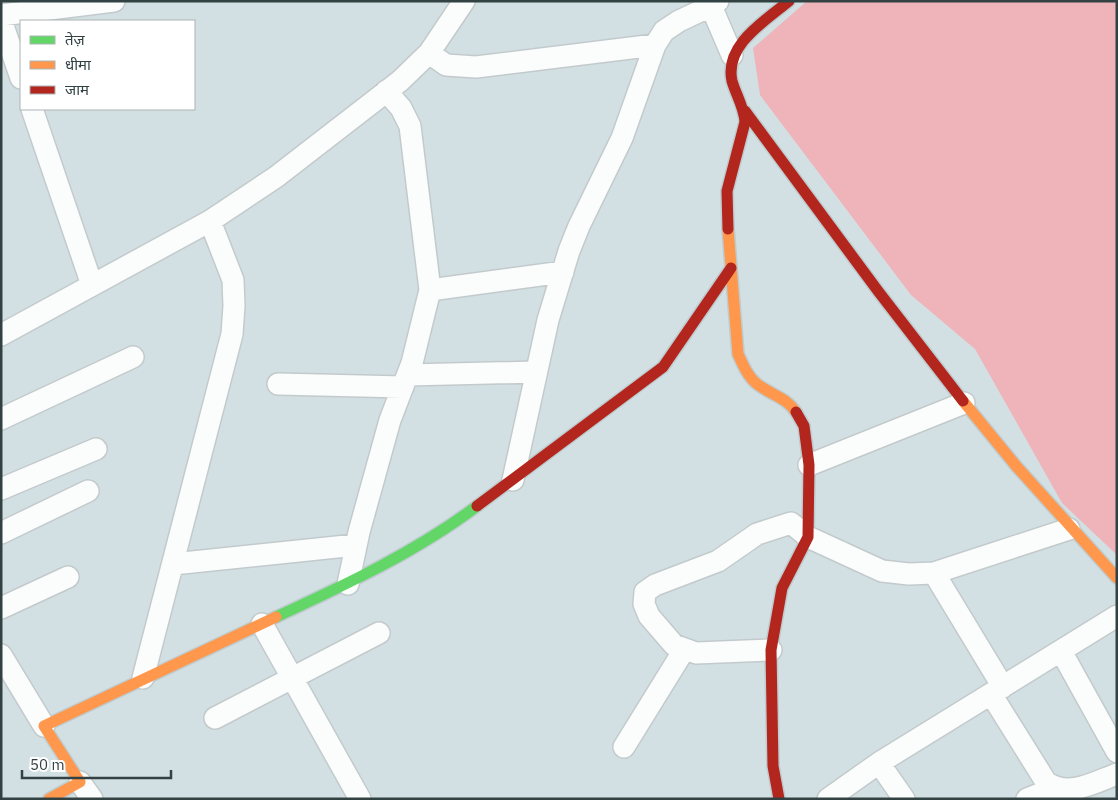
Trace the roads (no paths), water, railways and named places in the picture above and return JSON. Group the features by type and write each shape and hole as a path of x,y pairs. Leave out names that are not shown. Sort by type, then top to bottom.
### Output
{"street":[{"path":"1,15 114,1"},
{"path":"1,335 210,221 276,178 386,91 429,54 464,1"},
{"path":"732,55 744,40 789,1"},
{"path":"513,480 548,320 563,272 579,226 622,138 655,45 664,31 679,21 714,4 732,55 732,82 745,111 964,403 1022,475 1069,529 1117,578"},
{"path":"1,20 20,75"},
{"path":"429,54 446,65 476,67 655,45"},
{"path":"348,584 356,545 390,420 406,380 430,290 410,126 401,108 386,91"},
{"path":"32,110 92,285"},
{"path":"745,111 744,127 726,182 738,354 746,371 757,384 782,397 793,408 804,426 809,465 808,537 782,588 771,650 773,766 779,799"},
{"path":"143,678 232,334 233,280 210,221"},
{"path":"44,726 143,678 348,584 450,526 663,367 731,268"},
{"path":"430,290 563,272"},
{"path":"1,419 133,357"},
{"path":"278,384 406,380 536,372"},
{"path":"809,465 964,403"},
{"path":"1,489 96,449"},
{"path":"1,533 88,491"},
{"path":"771,650 696,653 684,650 674,645 649,616 644,604 645,592 655,585 718,562 757,534 791,523 808,537 882,571 909,574 934,573 1069,529"},
{"path":"172,564 356,545"},
{"path":"934,573 1046,782 1054,788 1066,791 1117,774"},
{"path":"1,608 68,577"},
{"path":"828,799 879,763 1117,616"},
{"path":"262,624 360,799"},
{"path":"215,718 379,633"},
{"path":"624,746 684,650"},
{"path":"1061,651 1117,752"},
{"path":"1,655 86,791 49,799"},
{"path":"879,763 904,799"},
{"path":"1027,799 1054,788"}]}
